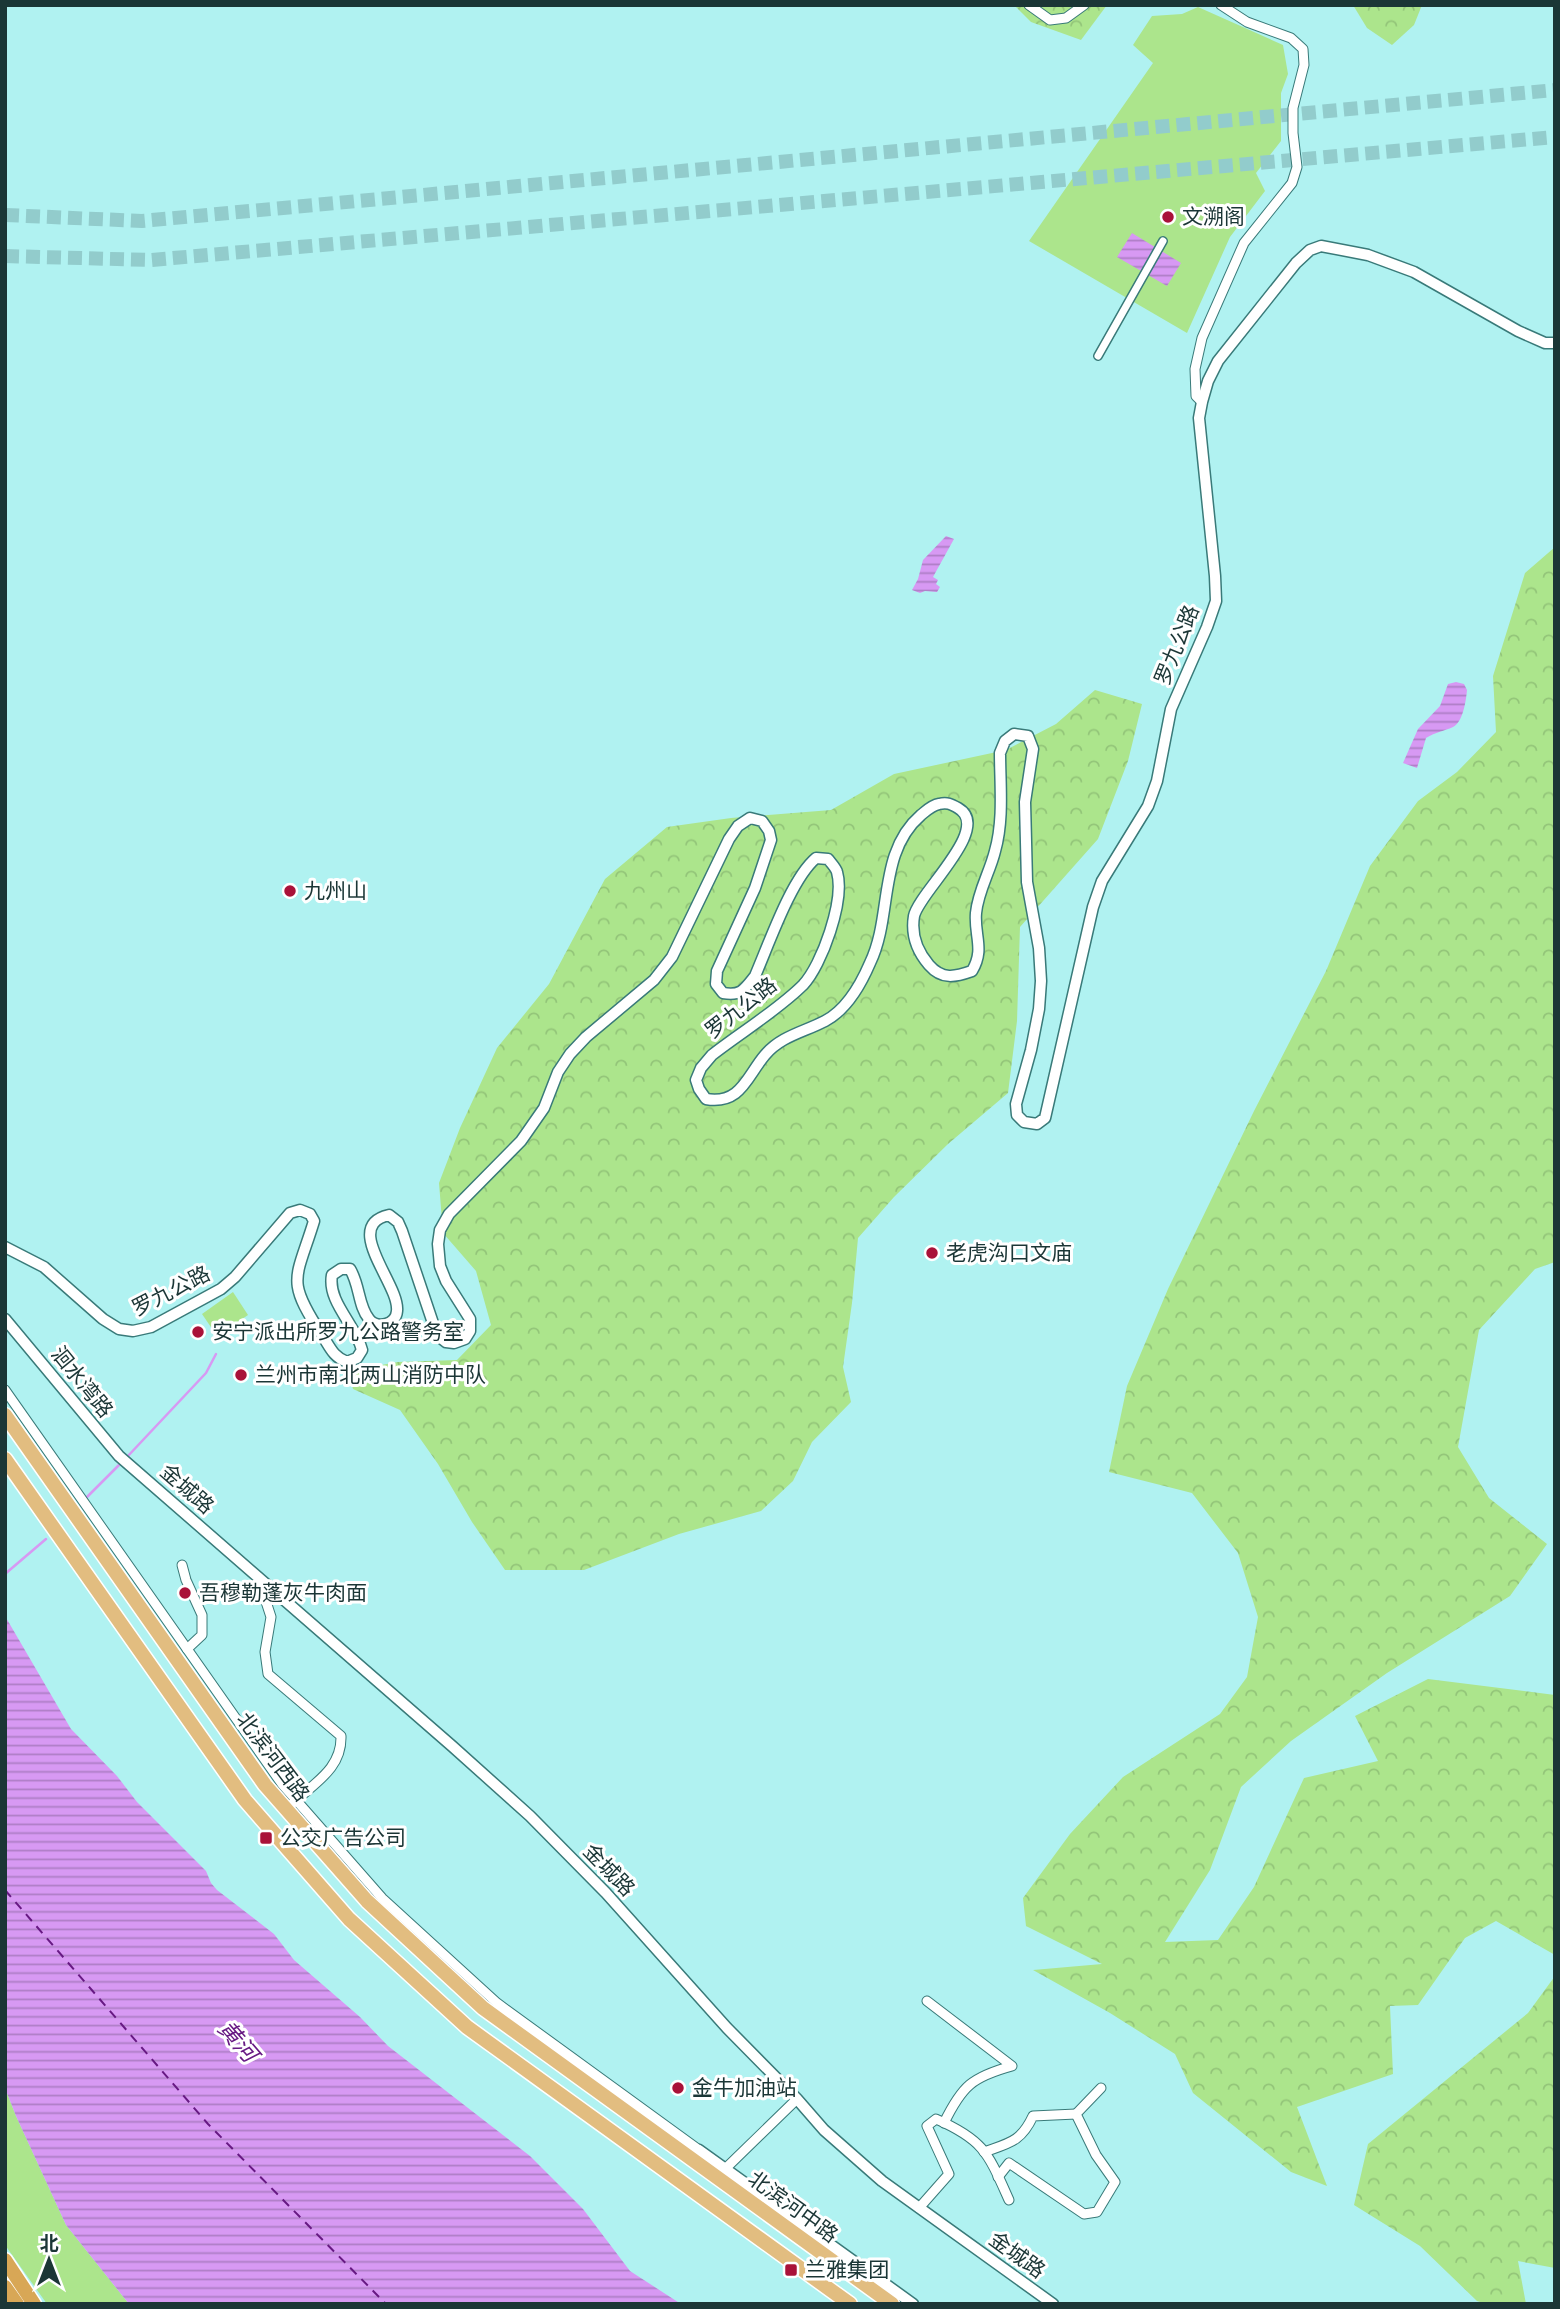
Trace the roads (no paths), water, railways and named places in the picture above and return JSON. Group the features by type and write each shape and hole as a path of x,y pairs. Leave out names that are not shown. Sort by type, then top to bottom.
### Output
{"highway":[{"path":"5,2260 34,2304"},
{"path":"5,2287 17,2304"}],"main road":[{"name":"北滨河西路","path":"5,1415 265,1785 291,1805 366,1901 483,2008 709,2165"},
{"path":"5,1459 245,1800 349,1919 467,2027 849,2304"},
{"name":"北滨河中路","path":"709,2165 892,2304"}],"street":[{"path":"1029,5 1050,20 1066,18 1084,5"},
{"path":"1202,402 1196,397 1195,369 1202,338 1244,243 1292,183 1297,167 1293,108 1304,65 1303,49 1291,38 1247,22 1221,5"},
{"path":"1098,356 1162,243"},
{"name":"罗九公路","path":"5,1247 44,1267 103,1320 119,1329 133,1331 151,1326 221,1289 235,1277 290,1213 300,1210 310,1214 314,1221 296,1276 297,1290 302,1305 337,1358 347,1362 357,1358 362,1350 359,1339 330,1286 332,1275 341,1269 350,1269 357,1280 368,1319 376,1325 385,1325 394,1320 397,1312 395,1299 370,1240 370,1227 378,1218 389,1215 398,1222 402,1231 437,1335 446,1342 454,1343 465,1339 470,1331 470,1320 440,1266 440,1230 449,1214 527,1133 544,1108 558,1072 570,1054 586,1037 654,980 672,957 738,825 750,818 762,821 771,840 755,888 717,971 716,985 723,993 734,995 745,989 755,976 806,866 816,858 828,859 837,870 839,885 836,909 825,946 804,984 712,1055 701,1068 696,1080 699,1089 706,1098 718,1101 730,1098 741,1088 765,1055 779,1042 826,1021 841,1009 853,993 876,949 888,879 897,850 907,830 935,804 948,802 963,810 968,823 967,835 919,906 915,914 913,934 920,954 943,976 956,977 972,971 979,959 976,915 979,895 999,832 1000,753 1005,741 1014,734 1028,736 1033,749 1025,802 1024,835 1027,882 1039,948 1041,981 1039,1009 1016,1104 1017,1115 1024,1122 1037,1124 1045,1118 1096,898 1102,881 1148,806 1157,780 1171,709 1216,601 1199,418 1208,381 1218,361 1296,263 1310,250 1321,246 1368,255 1415,272 1518,331 1545,343 1555,343"},
{"name":"洄水湾路","path":"5,1319 119,1456 131,1466"},
{"path":"5,1390 282,1784 291,1805 335,1764 341,1749 341,1736 268,1674 265,1651 271,1617 258,1577"},
{"name":"金城路","path":"131,1466 530,1816 606,1893 727,2028 824,2130 863,2165 919,2208 1053,2304"},
{"path":"182,1565 202,1615 202,1635 187,1649"},
{"path":"928,2001 1012,2066 974,2080 956,2097 944,2123"},
{"path":"985,2152 1015,2141 1026,2131 1033,2116 1076,2114 1101,2088"},
{"path":"725,2169 797,2099"},
{"path":"998,2177 1009,2163 1084,2214 1097,2212 1115,2182 1096,2155 1076,2114"},
{"path":"919,2208 949,2174 927,2126 936,2119 978,2142 1009,2200"},
{"path":"709,2165 725,2169 913,2304"}],"water":[{"path":"1132,233 1181,263 1167,286 1117,257"},
{"path":"946,536 954,539 933,577 938,580 936,584 940,587 937,592 920,593 912,590 923,560"},
{"path":"1448,684 1464,684 1467,690 1459,721 1453,727 1426,738 1417,768 1403,763 1418,729 1440,706"},
{"name":"黄河","path":"5,1616 71,1729 117,1776 137,1802 206,1871 217,1890 274,1934 294,1960 360,2017 388,2046 530,2156 583,2209 630,2271 681,2304 129,2304 66,2225 5,2088"}],"waterway":[{"path":"127,1457 206,1373 216,1354"},
{"path":"87,1497 122,1462"},
{"path":"5,1574 46,1539"}],"tunnel":[{"path":"5,215 142,221 1555,90"},
{"path":"5,256 151,260 1555,137"}],"place":[{"name":"文溯阁","path":"1168,217"},
{"name":"九州山","path":"290,891"},
{"name":"老虎沟口文庙","path":"932,1253"},
{"name":"安宁派出所罗九公路警务室","path":"198,1332"},
{"name":"兰州市南北两山消防中队","path":"241,1375"},
{"name":"吾穆勒蓬灰牛肉面","path":"185,1593"},
{"name":"公交广告公司","path":"266,1838"},
{"name":"金牛加油站","path":"678,2088"},
{"name":"兰雅集团","path":"791,2270"}]}
